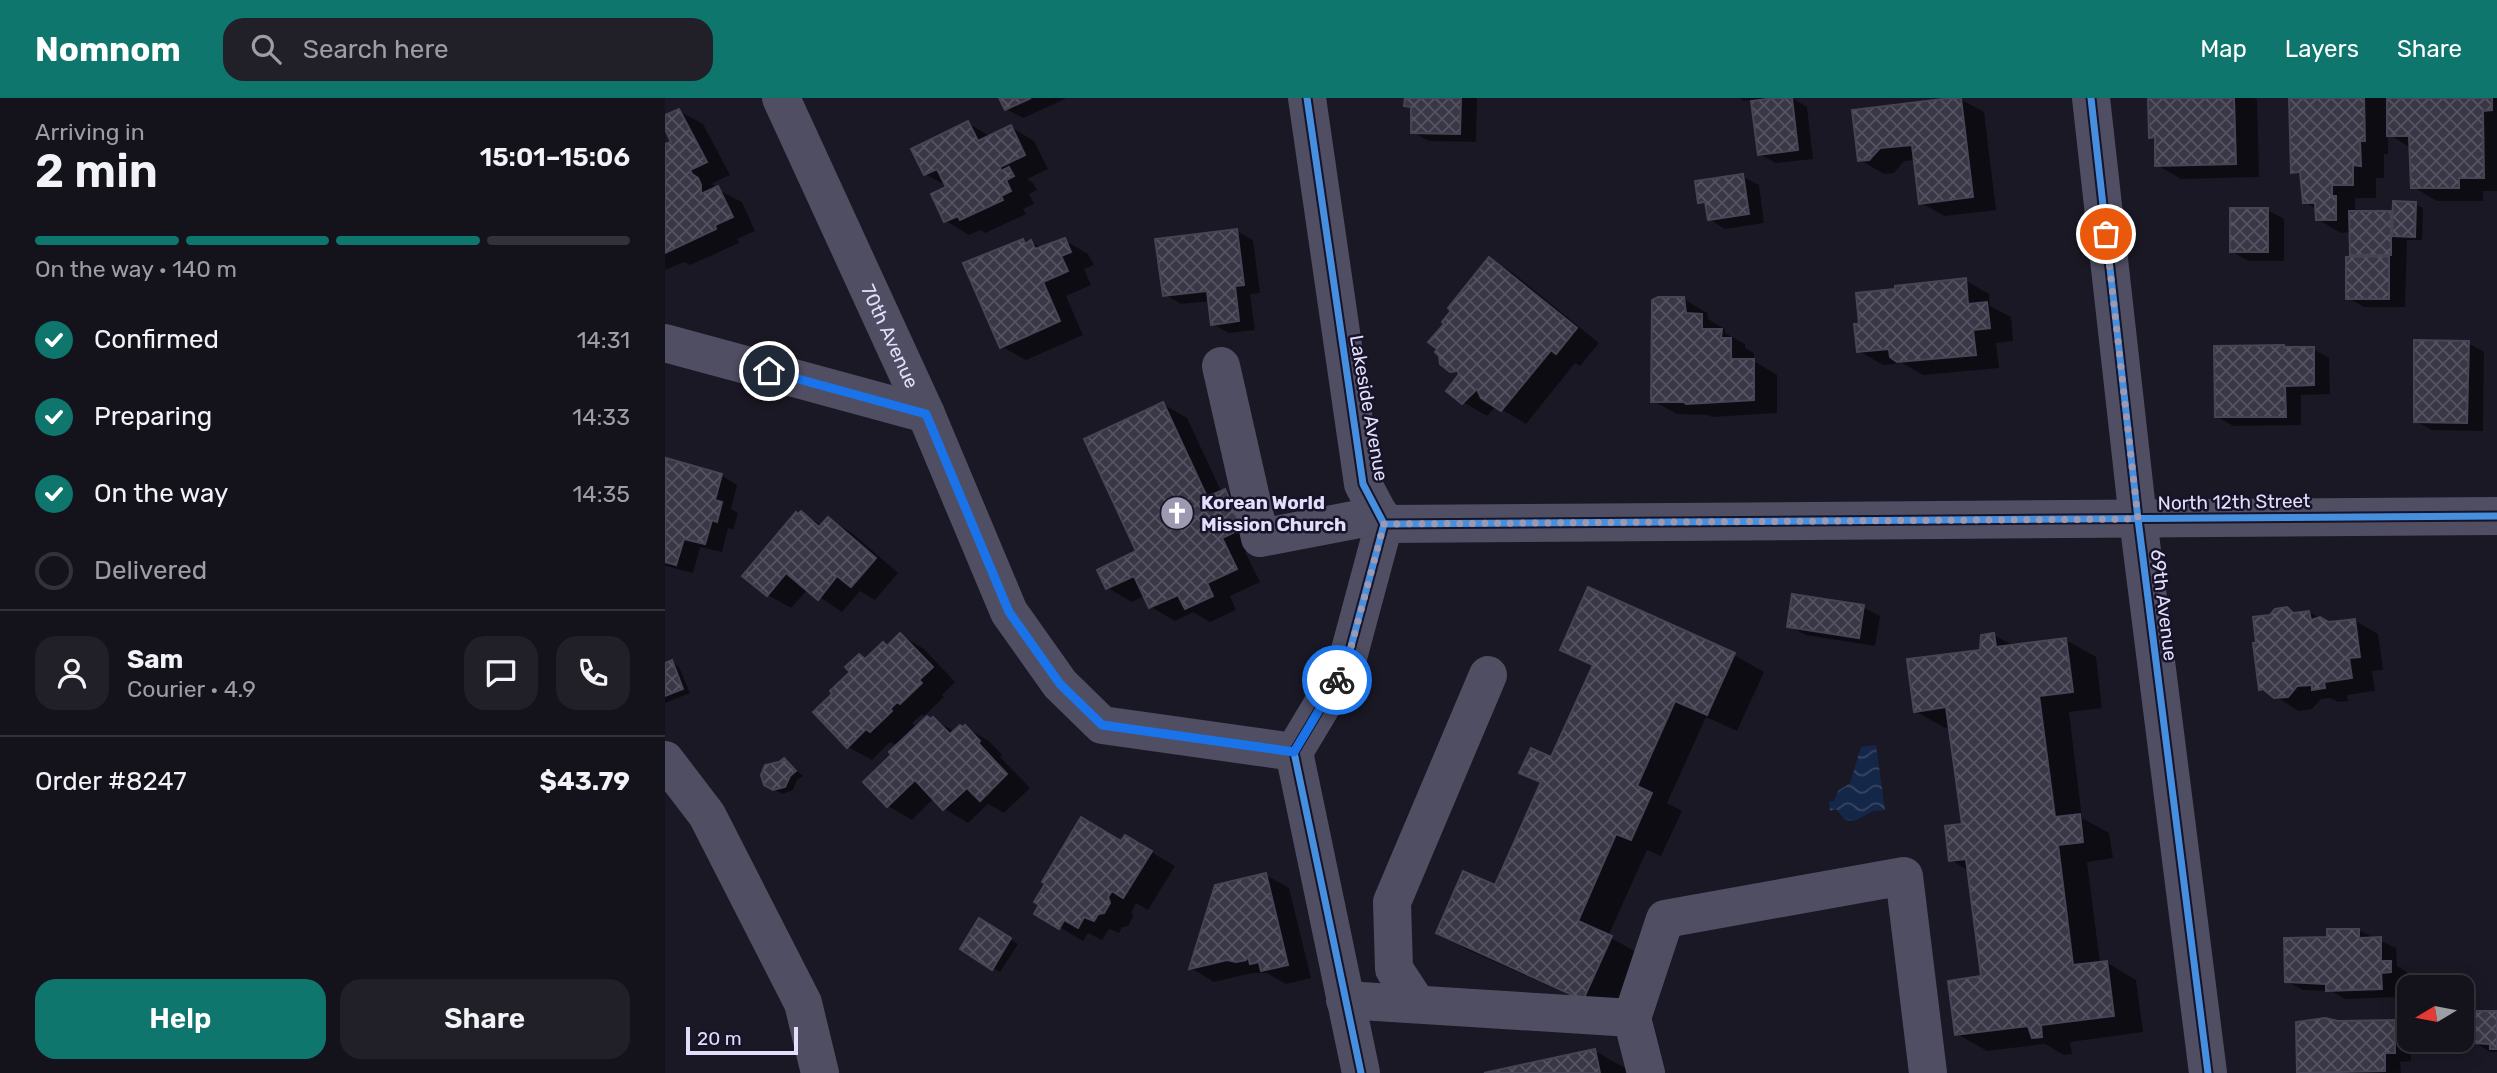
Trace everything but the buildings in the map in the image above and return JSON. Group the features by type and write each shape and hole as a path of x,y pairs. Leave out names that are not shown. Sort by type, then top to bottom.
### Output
{"street":[{"name":"70th Avenue","path":"781,98 926,414 1009,612 1060,684 1102,725 1294,752"},
{"name":"Lakeside Avenue","path":"1307,98 1363,484 1382,519"},
{"name":"69th Avenue","path":"2091,98 2138,519 2208,1073"},
{"path":"665,343 926,414"},
{"name":"North 12th Street","path":"1221,366 1260,538 1382,519 2497,516"},
{"path":"1361,1073 1294,752 1346,666 1382,519"},
{"path":"1417,1004 1394,969 1392,902 1488,675"},
{"path":"665,760 707,815 803,1003 820,1073"},
{"path":"1646,1073 1632,1018 1665,919 1904,876 1928,1073"},
{"path":"1345,999 1632,1018"}],"water":[{"path":"1876,745 1885,810 1873,811 1854,821 1845,820 1836,809 1830,811 1829,801 1834,801 1838,791 1850,783 1861,747"}],"cycle path":[{"path":"1307,98 1363,484 1384,524 1346,665 1294,752 1361,1073"},
{"path":"2091,98 2138,519 2208,1073"},
{"path":"1384,524 2497,516"}],"way so far":[{"path":"1337,680 1346,666 1384,524 2138,519 2106,234"}],"place":[{"name":"Korean World Mission Church","path":"1177,513"}],"route":[{"path":"769,371 926,414 1009,612 1060,684 1102,725 1294,752 1337,680"}]}
